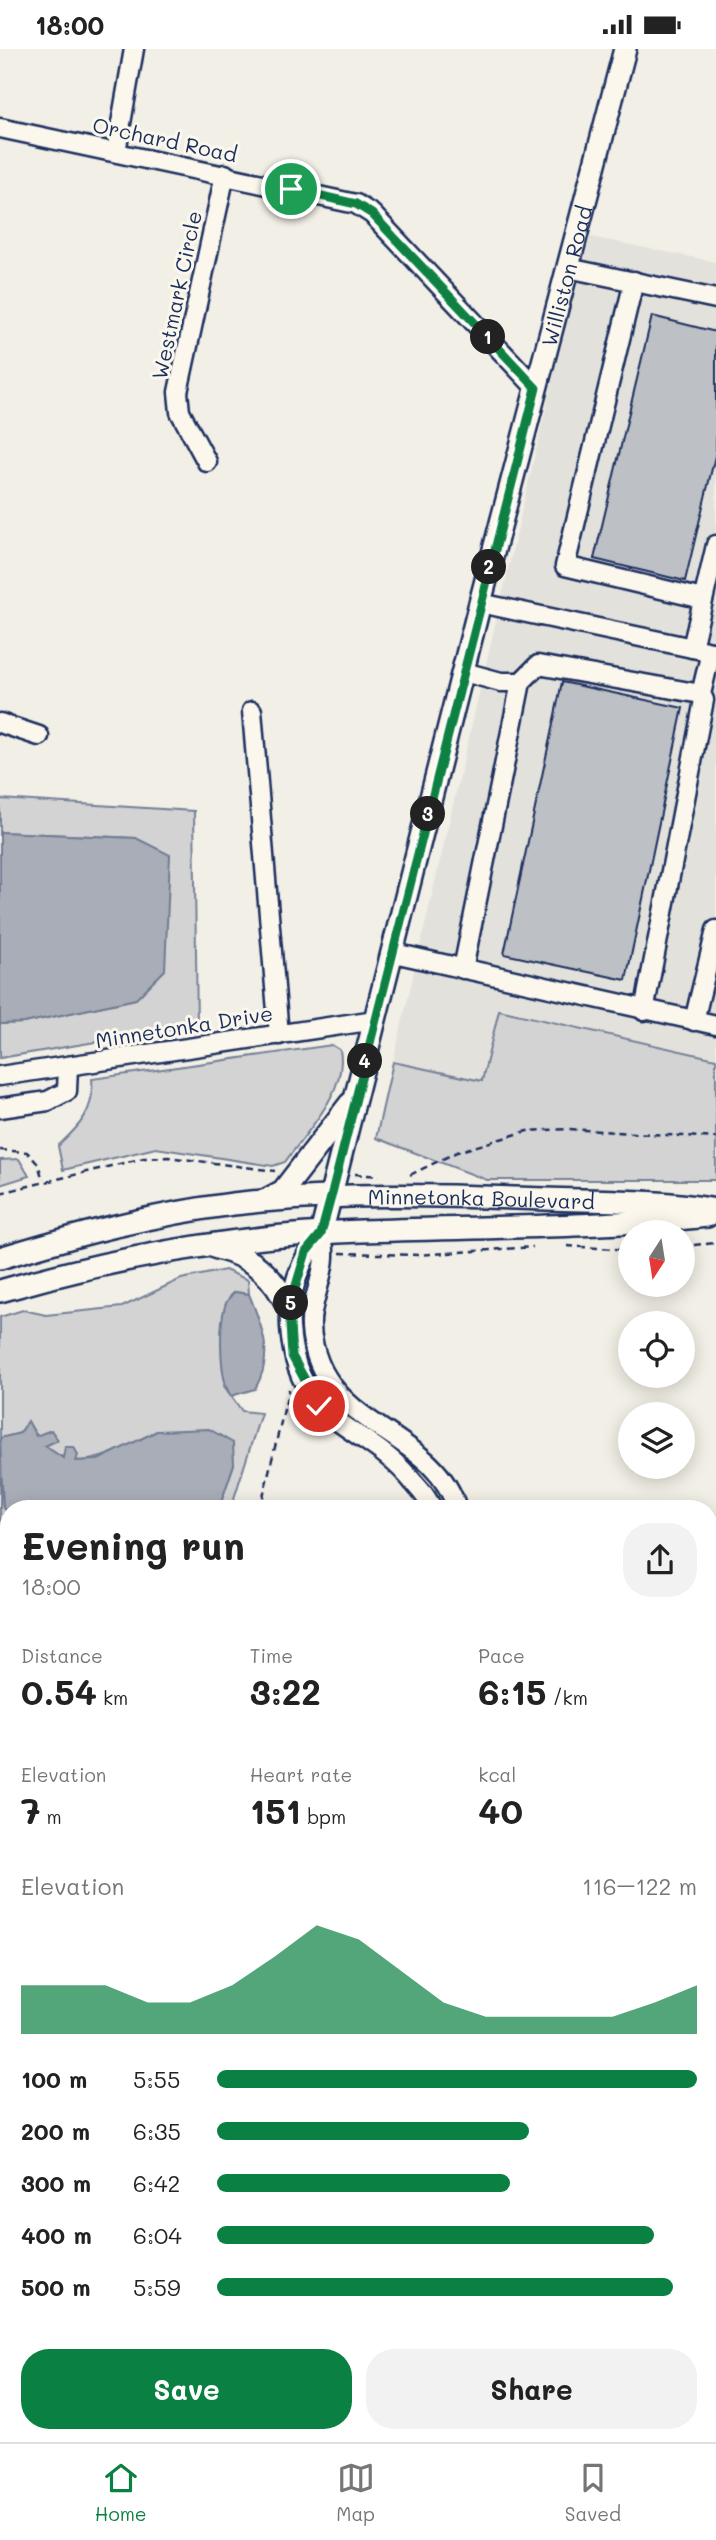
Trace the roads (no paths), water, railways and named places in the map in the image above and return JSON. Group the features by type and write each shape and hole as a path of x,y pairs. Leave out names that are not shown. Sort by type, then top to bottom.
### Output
{"main road":[{"name":"Williston Road","path":"321,1234 394,953 480,603 625,49"},
{"path":"263,1202 283,1191 356,1097"},
{"name":"Minnetonka Boulevard","path":"0,1258 156,1218 263,1202 331,1197 485,1196 667,1203 716,1212"},
{"name":"Minnetonka Boulevard","path":"0,1291 113,1261 205,1245 321,1234 647,1222 716,1212"},
{"path":"205,1245 234,1252 267,1273 289,1309"}],"street":[{"path":"116,152 134,49"},
{"name":"Orchard Road","path":"0,128 356,204 372,214 536,388"},
{"name":"Westmark Circle","path":"207,462 180,412 178,392 225,174"},
{"path":"568,268 716,299"},
{"path":"634,281 565,566 703,599"},
{"path":"692,648 716,545"},
{"path":"480,603 714,652 701,694 704,700 644,1011"},
{"path":"463,969 521,682 538,665 701,694"},
{"path":"464,672 501,682 521,682"},
{"path":"252,711 279,1035"},
{"path":"0,723 39,736"},
{"path":"694,1021 716,930"},
{"path":"394,953 716,1025"},
{"name":"Minnetonka Drive","path":"0,1076 375,1020"},
{"path":"0,1108 48,1101 67,1091 68,1066"},
{"name":"Williston Road","path":"321,1234 306,1252 289,1309 292,1356 319,1406 336,1423 406,1472 426,1500"},
{"name":"Williston Road","path":"321,1234 327,1251 311,1315 318,1361 340,1396 436,1471 455,1500"}]}
